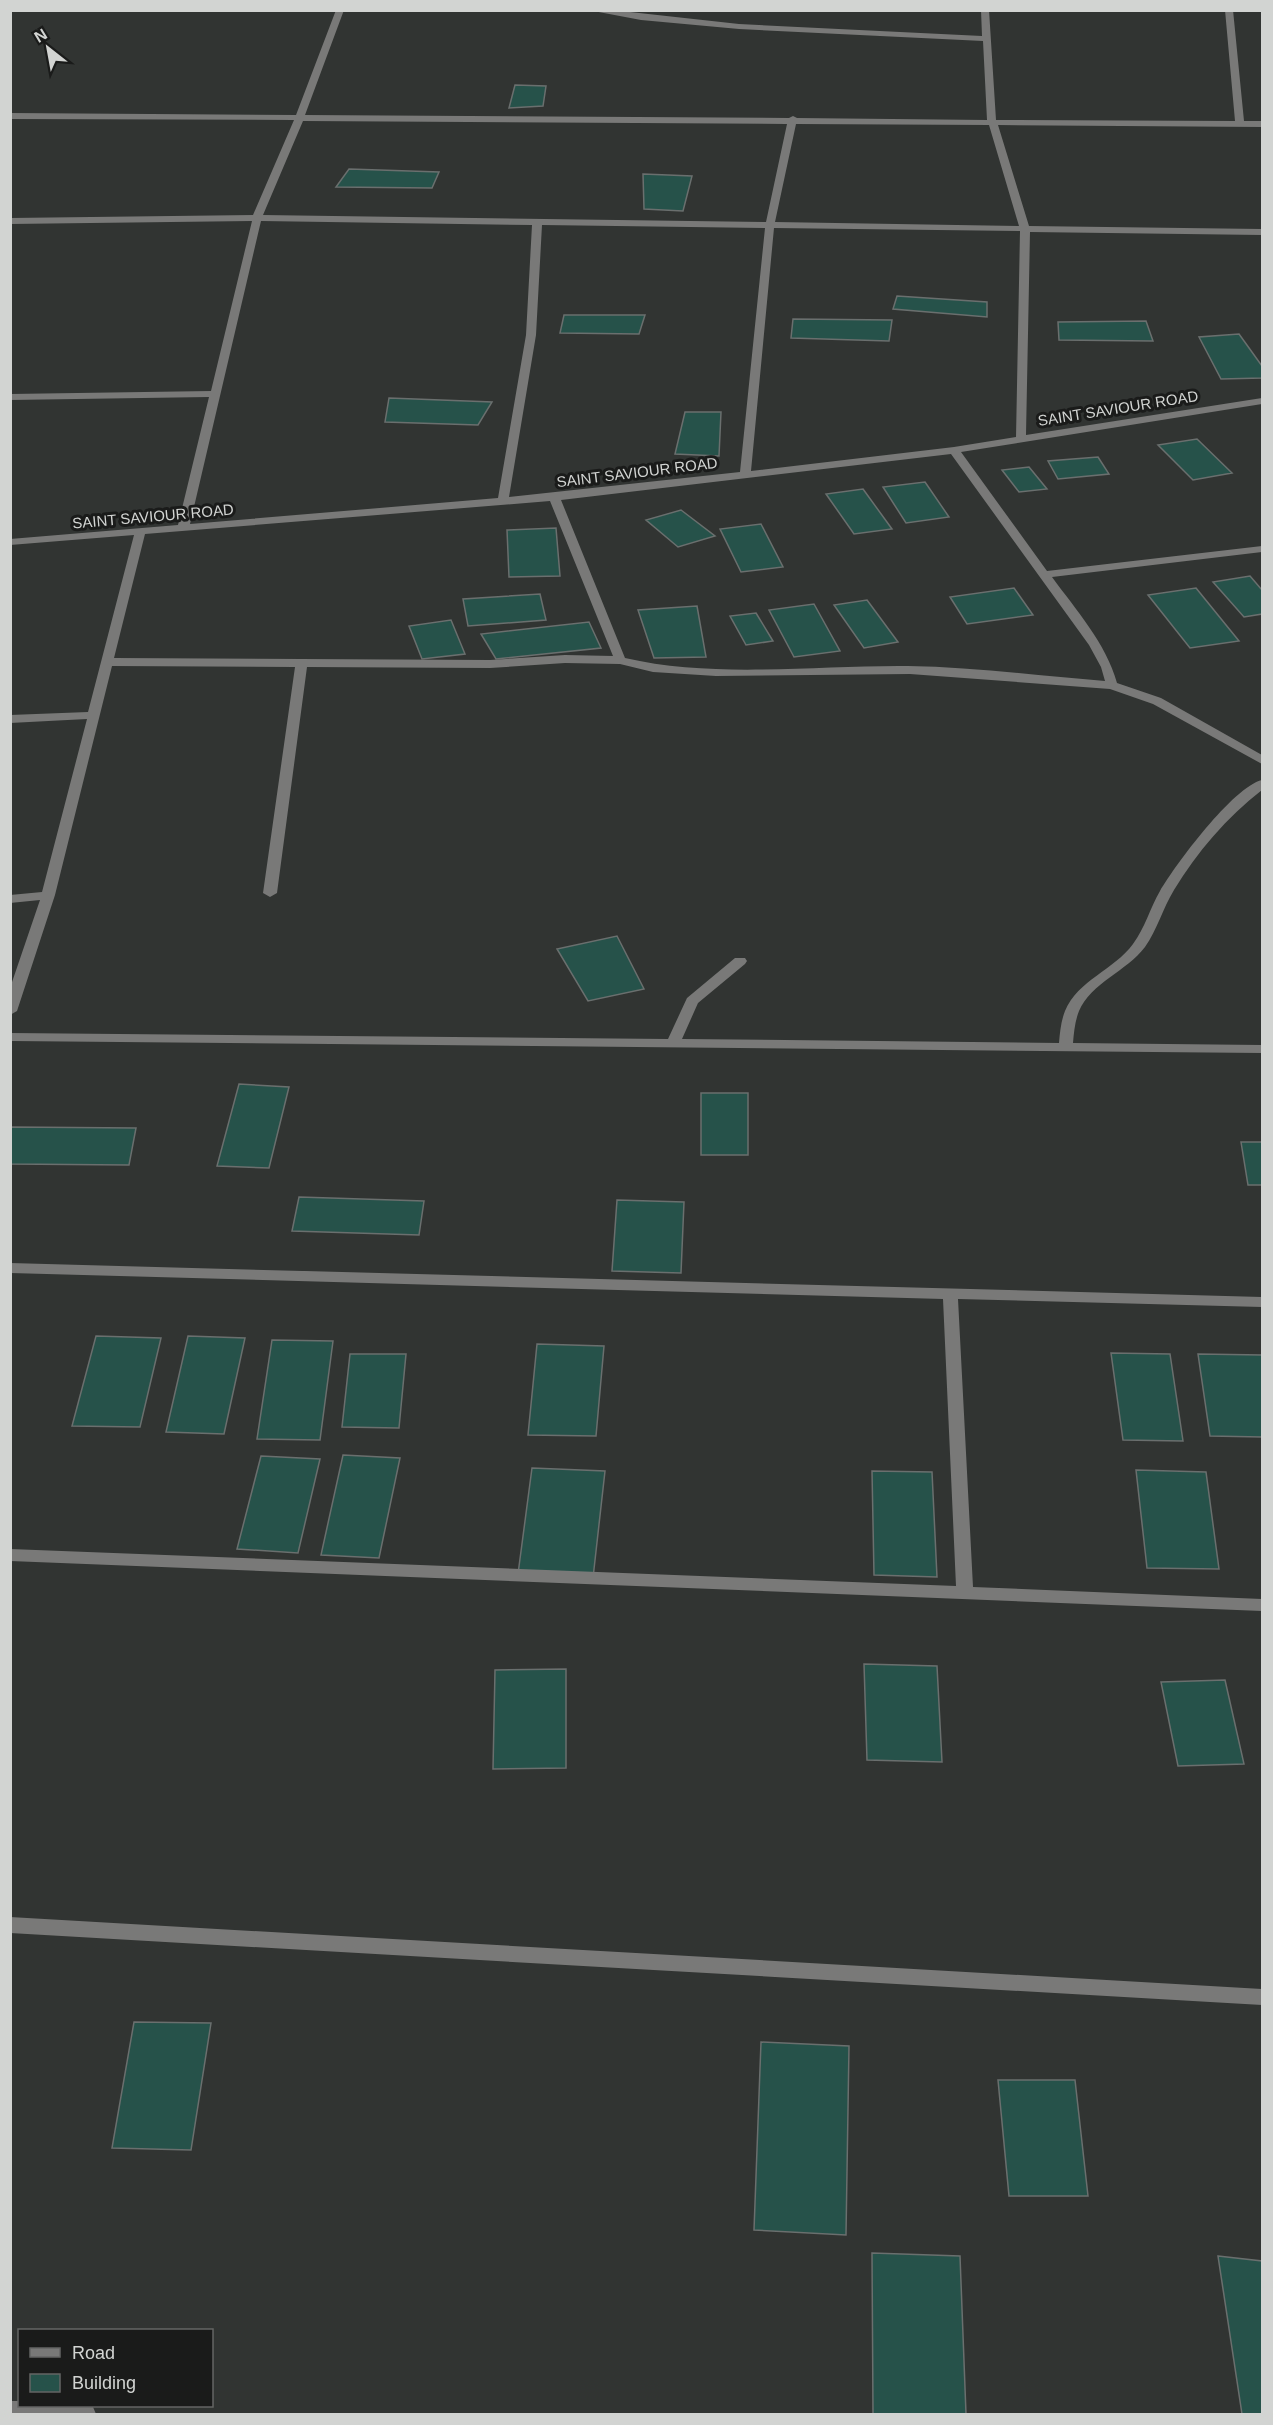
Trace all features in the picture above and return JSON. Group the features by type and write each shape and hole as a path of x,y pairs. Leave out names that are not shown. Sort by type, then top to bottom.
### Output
{"street":[{"path":"183,529 256,218 300,117 340,10"},
{"path":"592,10 636,18 687,23 986,39"},
{"path":"985,10 992,121 1025,229 1021,439"},
{"path":"1229,10 1240,123"},
{"path":"10,116 793,119 1263,124"},
{"path":"745,475 770,225 793,119"},
{"path":"10,221 256,218 1263,232"},
{"path":"503,501 531,335 537,222"},
{"path":"10,397 215,394"},
{"name":"SAINT SAVIOUR ROAD","path":"10,542 554,497 954,450 1263,401"},
{"path":"954,450 1095,645 1107,667 1112,685"},
{"path":"554,497 620,660"},
{"path":"10,1011 48,895 140,533"},
{"path":"1044,575 1263,549"},
{"path":"108,662 490,664 565,659 620,660 653,668 716,672 910,670 1112,685 1157,701 1263,760"},
{"path":"270,893 301,663"},
{"path":"10,719 94,715"},
{"path":"1065,1047 1072,1010 1083,995 1130,957 1140,944 1167,891 1218,823 1246,796 1263,784"},
{"path":"10,899 48,895"},
{"path":"673,1043 692,1000 740,961"},
{"path":"10,1036 1263,1049"},
{"path":"10,1268 1263,1302"},
{"path":"950,1293 965,1593"},
{"path":"10,1555 1263,1605"},
{"path":"10,1925 1263,1997"},
{"path":"10,2411 85,2415"}],"building":[{"path":"515,85 546,86 543,106 509,108"},
{"path":"349,169 439,172 432,188 336,187"},
{"path":"643,174 692,176 683,211 644,209"},
{"path":"897,296 987,302 987,317 893,309"},
{"path":"564,315 645,315 639,334 560,333"},
{"path":"793,319 892,320 889,341 791,338"},
{"path":"1146,321 1153,341 1059,340 1058,322"},
{"path":"1239,334 1262,366 1262,378 1221,379 1199,337"},
{"path":"389,398 492,402 478,425 385,422"},
{"path":"685,412 721,412 719,456 675,454"},
{"path":"1197,439 1232,473 1193,480 1158,445"},
{"path":"1098,457 1109,474 1058,479 1048,461"},
{"path":"1029,467 1047,489 1019,492 1002,470"},
{"path":"925,482 949,517 906,523 883,487"},
{"path":"863,489 892,529 854,534 826,494"},
{"path":"681,510 715,536 678,547 646,520"},
{"path":"761,524 783,567 741,572 720,529"},
{"path":"556,528 560,576 509,577 507,530"},
{"path":"1250,576 1262,590 1262,614 1244,617 1213,582"},
{"path":"1014,588 1033,615 967,624 950,597"},
{"path":"1196,588 1239,641 1190,648 1148,595"},
{"path":"540,594 546,620 468,626 463,599"},
{"path":"867,600 898,642 864,648 834,605"},
{"path":"814,604 840,651 794,657 769,610"},
{"path":"697,606 706,657 654,658 638,610"},
{"path":"756,613 773,641 746,645 730,616"},
{"path":"451,620 465,654 422,659 409,626"},
{"path":"589,622 601,648 496,659 481,634"},
{"path":"617,936 644,989 588,1001 557,949"},
{"path":"239,1084 289,1087 269,1168 217,1166"},
{"path":"701,1093 748,1093 748,1155 701,1155"},
{"path":"10,1127 136,1128 129,1165 10,1164"},
{"path":"1241,1142 1262,1142 1262,1185 1248,1185"},
{"path":"299,1197 424,1201 419,1235 292,1231"},
{"path":"617,1200 684,1202 681,1273 612,1271"},
{"path":"96,1336 161,1338 140,1427 72,1426"},
{"path":"188,1336 245,1338 224,1434 166,1432"},
{"path":"272,1340 333,1341 320,1440 257,1439"},
{"path":"537,1344 604,1346 596,1436 528,1435"},
{"path":"1111,1353 1170,1354 1183,1441 1123,1440"},
{"path":"350,1354 406,1354 399,1428 342,1427"},
{"path":"1198,1354 1262,1355 1262,1437 1210,1436"},
{"path":"343,1455 400,1458 379,1558 321,1555"},
{"path":"261,1456 320,1459 298,1553 237,1549"},
{"path":"532,1468 605,1471 593,1578 518,1574"},
{"path":"1136,1470 1206,1472 1219,1569 1147,1568"},
{"path":"872,1471 932,1472 937,1577 874,1575"},
{"path":"864,1664 937,1666 942,1762 867,1760"},
{"path":"566,1669 566,1768 493,1769 495,1670"},
{"path":"1225,1680 1244,1764 1178,1766 1161,1682"},
{"path":"134,2022 211,2023 191,2150 112,2148"},
{"path":"761,2042 849,2046 846,2235 754,2230"},
{"path":"998,2080 1075,2080 1088,2196 1009,2196"},
{"path":"872,2253 960,2256 966,2414 873,2414"},
{"path":"1218,2256 1262,2261 1262,2414 1242,2414"}]}
